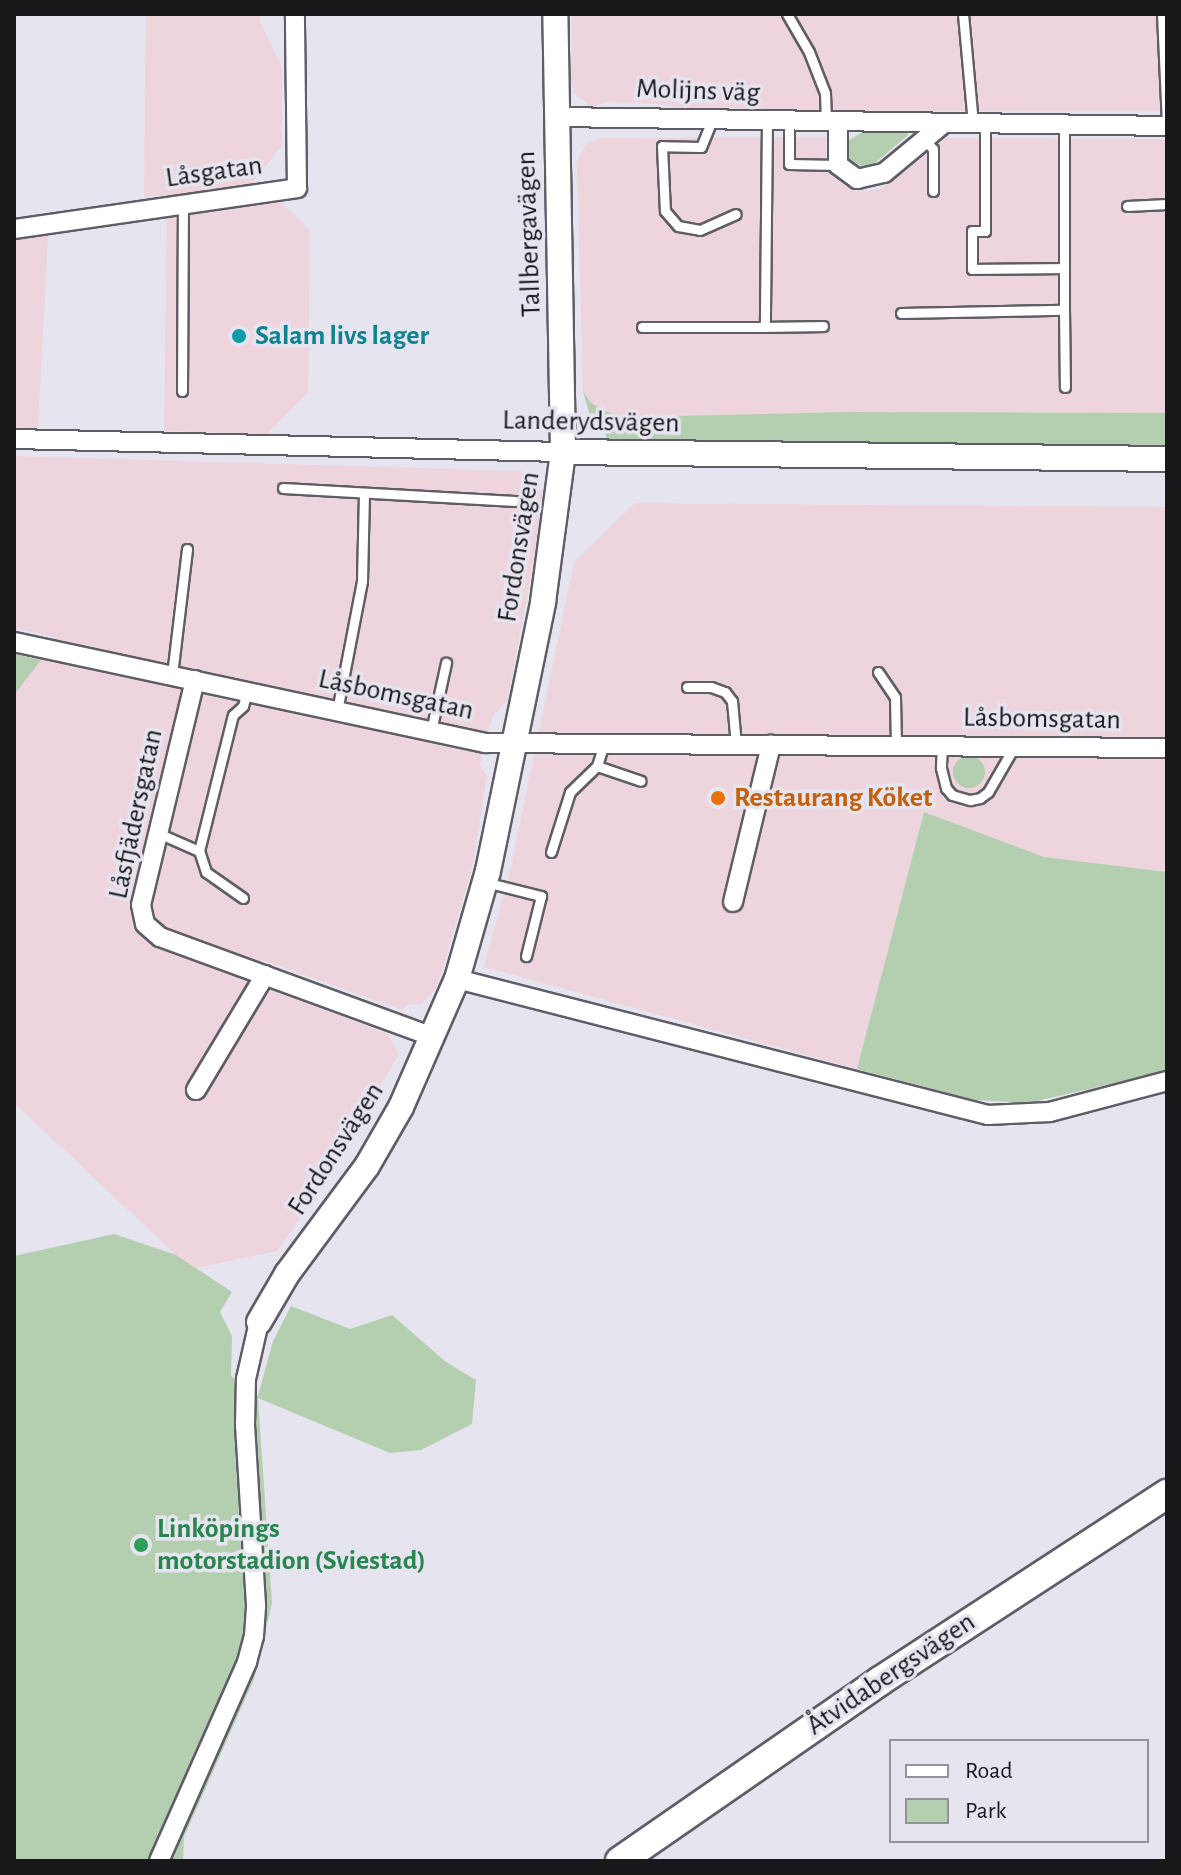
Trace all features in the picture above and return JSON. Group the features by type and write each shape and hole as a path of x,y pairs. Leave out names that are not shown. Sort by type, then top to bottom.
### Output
{"main road":[{"name":"Åtvidabergsvägen","path":"620,1861 880,1681 1167,1494"},
{"name":"Åtvidabergsvägen","path":"647,1861 888,1693 1167,1512"}],"street":[{"name":"Låsgatan","path":"14,229 297,188 295,14"},
{"name":"Tallbergavägen","path":"555,14 563,452"},
{"name":"Molijns väg","path":"556,117 1167,126"},
{"path":"832,122 838,165 857,179 870,179 884,173 943,124"},
{"name":"Landerydsvägen","path":"14,439 563,452 1167,459"},
{"name":"Fordonsvägen","path":"159,1861 247,1662 254,1636 256,1605 245,1425 246,1379 259,1322 287,1274 367,1166 401,1107 457,979 485,882 516,743 543,602 563,452"},
{"name":"Låsbomsgatan","path":"14,642 485,743 1167,748"},
{"name":"Låsfjädersgatan","path":"195,680 141,905 145,924 160,937 434,1037"},
{"path":"733,902 771,745"},
{"path":"196,1090 265,975"},
{"path":"457,979 988,1115 1050,1112 1167,1081"}],"lane":[{"path":"787,14 809,52 825,93 832,122"},
{"path":"963,14 979,124 985,231 972,231 972,269 1064,268"},
{"path":"1162,14 1167,126"},
{"path":"712,120 701,147 662,146 665,211 678,226 700,230 736,214"},
{"path":"765,327 767,121"},
{"path":"789,122 789,164 838,165"},
{"path":"1064,124 1065,387"},
{"path":"924,139 933,149 933,191"},
{"path":"1127,206 1167,204"},
{"path":"182,391 183,205"},
{"path":"901,313 1064,310"},
{"path":"642,327 823,326"},
{"path":"283,488 515,501"},
{"path":"337,711 362,581 364,493"},
{"path":"172,675 187,549"},
{"path":"431,731 446,663"},
{"path":"878,672 895,697 896,746"},
{"path":"687,687 711,687 725,692 732,701 736,745"},
{"path":"243,898 206,872 199,851 233,715 243,706 247,691"},
{"path":"551,852 570,792 597,766 604,743"},
{"path":"942,746 941,768 946,788 961,799 970,800 988,792 1014,747"},
{"path":"597,766 641,781"},
{"path":"158,833 199,851"},
{"path":"485,882 541,896 526,956"}],"shaded area":[{"path":"146,14 260,14 260,22 282,67 282,146 247,189 144,197"},
{"path":"572,14 1167,14 1167,111 677,110 671,105 607,102 591,107 574,93 571,78"},
{"path":"826,137 826,161 831,172 850,189 864,191 880,189 946,138 1167,139 1167,413 848,412 629,417 604,411 590,402 583,391 577,161 586,144 602,138"},
{"path":"280,202 310,230 308,392 267,434 164,431 167,218"},
{"path":"48,235 38,428 14,427 14,239"},
{"path":"14,456 521,471 542,492 534,561 507,701 492,717 480,765 487,776 472,868 437,987 422,1004 406,1005 403,1010 262,960 257,985 388,1034 399,1054 320,1189 277,1251 196,1268 176,1255 14,1103 14,695 54,637 14,628"},
{"path":"635,503 1167,507 1167,872 1044,857 924,812 857,1069 484,967 509,876 574,563"}],"green space":[{"path":"863,132 908,135 874,164 864,167 849,160 847,151 849,140"},
{"path":"583,391 590,402 604,411 630,417 848,412 1167,413 1167,446 614,442 607,441 605,432 590,416"},
{"path":"14,654 41,660 14,695"},
{"path":"969,756 981,760 985,772 981,784 969,788 957,784 953,772 957,760"},
{"path":"924,812 1044,857 1167,872 1167,1071 1028,1103 975,1100 857,1069"},
{"name":"Linköpings motorstadion (Sviestad)","path":"114,1234 176,1255 232,1292 220,1312 232,1336 231,1376 258,1396 273,1341 291,1306 350,1329 392,1315 446,1362 476,1380 472,1424 421,1450 390,1453 258,1398 272,1603 254,1679 184,1837 183,1861 14,1861 14,1256"}],"place":[{"name":"Salam livs lager","path":"239,336"},
{"name":"Restaurang Köket","path":"718,798"},
{"name":"Linköpings motorstadion (Sviestad)","path":"141,1545"}]}
